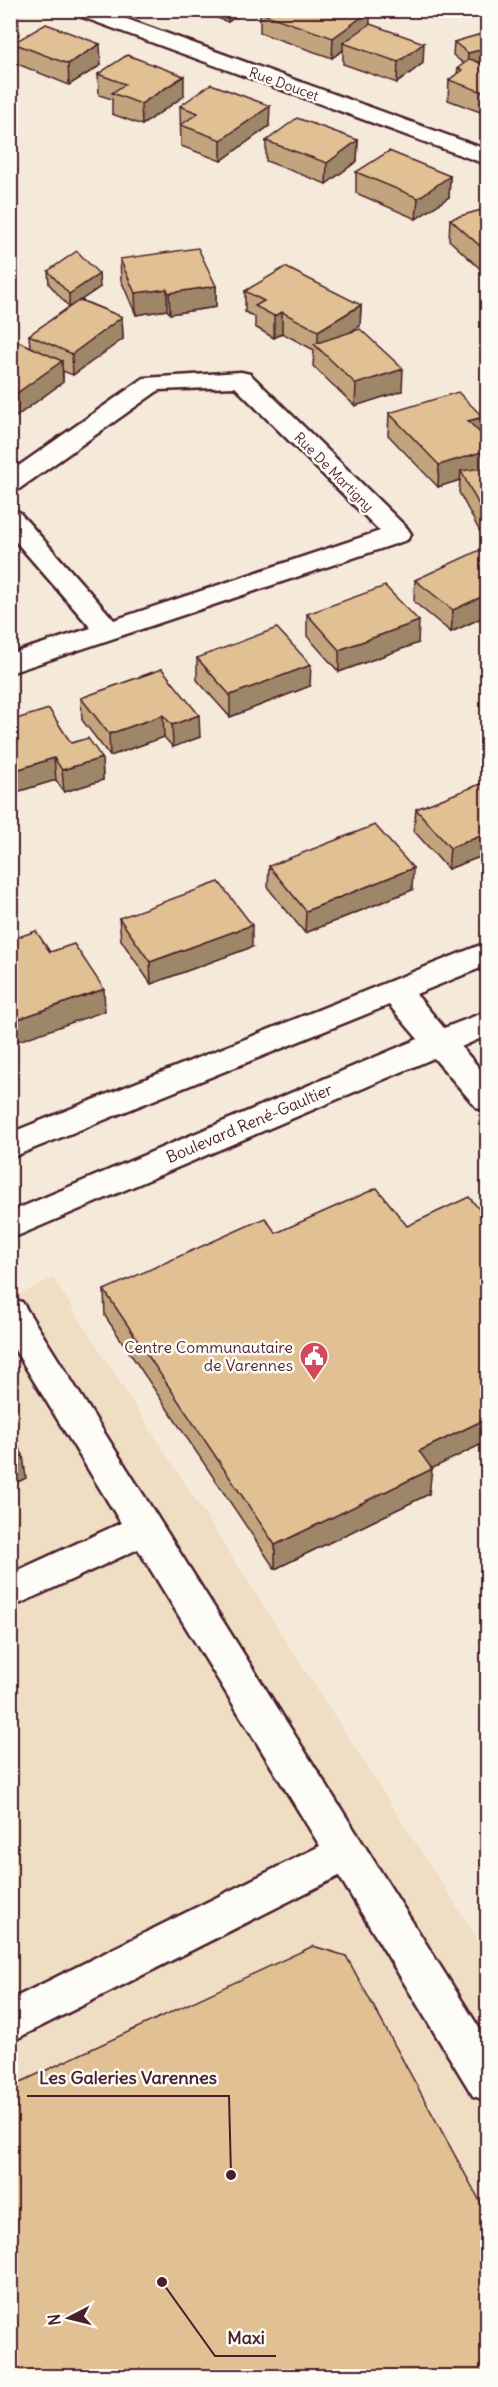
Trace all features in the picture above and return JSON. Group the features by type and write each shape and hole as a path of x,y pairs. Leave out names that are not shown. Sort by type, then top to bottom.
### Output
{"street":[{"name":"Rue Doucet","path":"81,10 488,158"},
{"name":"Rue De Martigny","path":"10,484 153,383 241,379 398,534 10,664"},
{"path":"10,518 109,631"},
{"path":"10,1146 488,953"},
{"path":"395,991 488,1100"},
{"name":"Boulevard René-Gaultier","path":"10,1226 488,1022"},
{"path":"10,1312 488,2081"},
{"path":"10,1592 144,1528"},
{"path":"10,2022 345,1853"}],"shaded area":[{"path":"53,1278 487,1954 488,2376 11,2376 10,1299"}],"building":[{"path":"263,10 370,11 333,38 260,13"},
{"path":"10,12 18,14 10,19"},
{"path":"46,24 100,44 68,64 13,43"},
{"path":"370,24 424,43 398,62 343,43"},
{"path":"488,32 488,48 468,53 454,42"},
{"path":"127,55 184,76 141,104 112,93 125,84 98,74"},
{"path":"470,59 488,66 488,94 449,80 462,70 458,68"},
{"path":"211,84 270,106 221,140 181,125 198,113 180,106"},
{"path":"297,118 358,140 327,163 266,141"},
{"path":"389,151 450,176 418,198 356,172"},
{"path":"488,208 488,253 450,219"},
{"path":"198,248 216,286 169,293 167,289 135,293 120,259"},
{"path":"77,251 99,274 69,294 48,271"},
{"path":"285,267 361,305 318,331 282,312 274,316 255,306 264,301 245,291"},
{"path":"80,300 122,317 72,354 29,335"},
{"path":"360,329 403,369 356,384 314,344"},
{"path":"15,340 62,361 10,398 10,344"},
{"path":"458,392 483,417 468,421 488,441 488,450 439,465 389,413"},
{"path":"488,467 488,522 461,471"},
{"path":"484,548 488,551 488,594 453,610 415,580"},
{"path":"385,586 419,621 339,650 307,614"},
{"path":"277,628 311,665 230,695 197,658"},
{"path":"162,669 199,715 172,725 163,715 109,734 81,698"},
{"path":"49,709 71,743 88,738 102,758 62,770 54,758 10,772 10,721"},
{"path":"488,781 488,833 450,848 416,809"},
{"path":"375,825 413,868 306,911 269,866"},
{"path":"219,882 252,925 150,962 119,918"},
{"path":"36,931 50,952 74,944 104,989 10,1022 10,940"},
{"path":"377,1188 407,1226 469,1197 488,1220 488,1418 419,1451 432,1469 275,1545 104,1290 265,1218 276,1233"},
{"path":"10,1434 23,1455 10,1461"},
{"path":"313,1946 346,1956 488,2216 488,2376 10,2376 10,2087"}],"place":[{"name":"Centre Communautaire de Varennes","path":"314,1382"},
{"name":"Les Galeries Varennes","path":"231,2175"},
{"name":"Maxi","path":"162,2282"}]}
